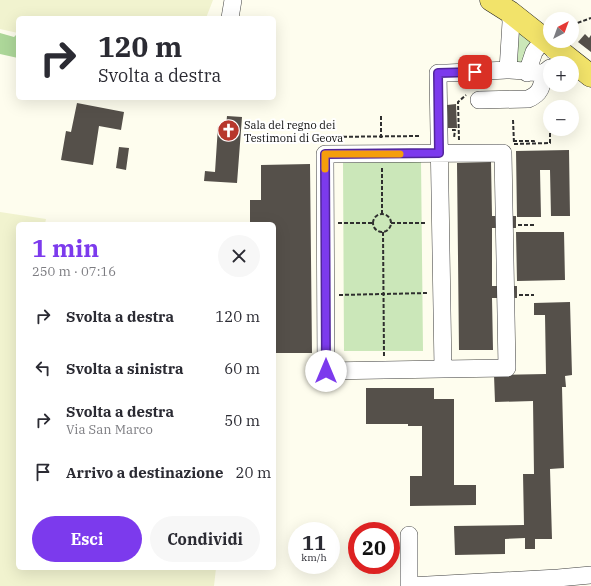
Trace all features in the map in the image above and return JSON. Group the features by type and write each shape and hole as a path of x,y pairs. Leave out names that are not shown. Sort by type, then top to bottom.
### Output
{"main road":[{"path":"492,0 510,12 543,62"}],"street":[{"path":"230,16 233,0"},
{"path":"508,70 511,22 510,12"},
{"path":"443,369 438,73 489,72 543,66"},
{"path":"476,97 528,99 535,97 542,87 543,82"},
{"path":"503,153 507,368 326,371 325,224 325,154 503,153"},
{"path":"409,535 409,586 591,575"}],"path":[{"path":"579,22 591,18"},
{"path":"459,143 458,102 464,94 476,97"},
{"path":"513,120 514,151"},
{"path":"325,136 419,136"},
{"path":"514,142 534,141 534,143 550,143 550,136"},
{"path":"374,223 375,219 381,215 388,217 391,223"},
{"path":"325,224 374,223"},
{"path":"374,223 377,230 383,232"},
{"path":"391,223 433,223"},
{"path":"383,232 387,230 391,223"},
{"path":"515,225 535,225"},
{"path":"383,232 384,364"},
{"path":"326,295 434,294"},
{"path":"515,295 534,295"}],"green space":[{"path":"0,0 213,0 207,16 16,16 16,33 0,29"},
{"path":"515,30 533,44 524,63 516,62"},
{"path":"0,33 14,37 16,35 16,58 0,54"},
{"path":"343,160 421,160 423,351 344,351"},
{"path":"0,212 46,219 45,222 16,222 16,570 216,570 214,586 0,586"}],"building":[{"path":"585,34 589,38 591,35 591,52 579,43"},
{"path":"77,103 124,112 121,130 99,126 93,165 61,160 66,131 71,132"},
{"path":"456,104 457,128 448,128 447,105"},
{"path":"227,116 242,117 237,183 204,181 205,171 215,172 218,126 226,126"},
{"path":"119,147 129,148 126,170 116,168"},
{"path":"569,150 570,216 551,216 550,170 540,170 541,217 517,217 516,151"},
{"path":"491,162 492,216 516,216 516,228 492,228 492,286 517,286 517,298 492,298 493,350 459,350 457,163"},
{"path":"310,164 312,353 276,353 276,222 250,222 250,200 261,200 261,165"},
{"path":"516,232 564,232 565,280 517,281"},
{"path":"570,302 572,375 565,376 566,387 562,387 564,468 550,469 552,539 535,539 535,549 525,549 525,538 505,539 505,554 455,555 454,526 524,525 523,474 534,474 533,401 495,402 494,375 546,374 545,315 534,315 534,303"},
{"path":"366,388 434,388 434,399 454,399 454,485 476,485 476,505 410,506 410,476 422,476 422,426 408,426 408,424 366,424"}],"slow traffic":[{"path":"325,169 325,154 400,154"}],"place":[{"name":"Sala del regno dei Testimoni di Geova","path":"229,131"}],"route":[{"path":"326,371 325,154 439,153 438,73 475,72"}]}
